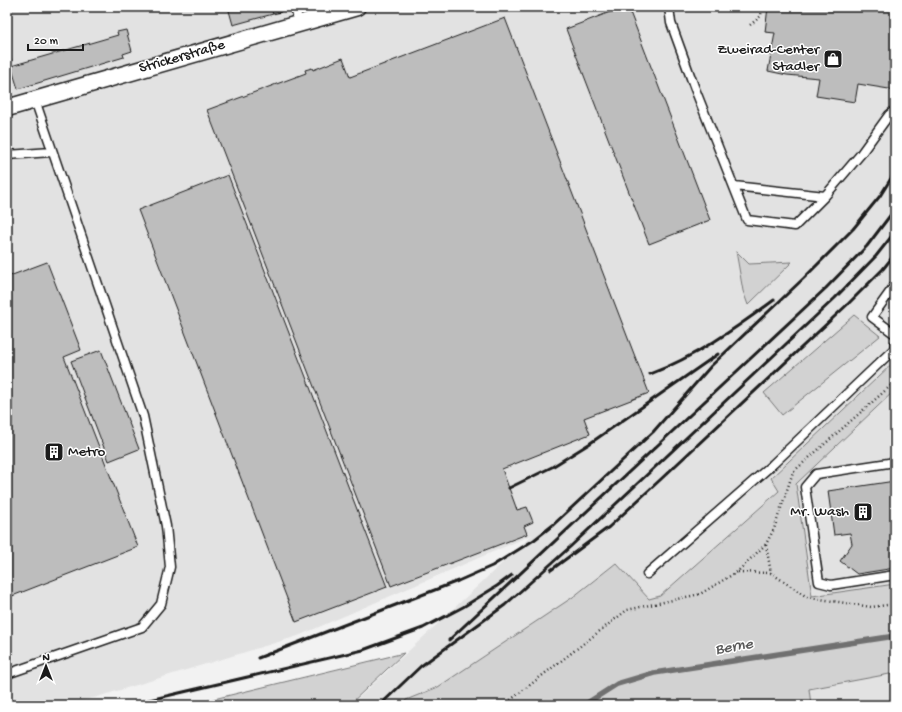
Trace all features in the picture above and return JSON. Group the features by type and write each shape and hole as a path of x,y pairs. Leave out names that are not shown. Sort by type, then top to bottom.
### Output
{"street":[{"name":"Strickerstraße","path":"7,108 357,7"}],"lane":[{"path":"295,7 299,24"},
{"path":"669,7 671,23 747,220 795,226 825,196 860,155 889,115 895,110"},
{"path":"7,674 142,627 161,604 170,567 166,526 142,416 35,100"},
{"path":"7,155 52,152"},
{"path":"734,186 825,196"},
{"path":"895,285 872,317 895,334"},
{"path":"647,574 773,464 894,349 895,344"},
{"path":"895,462 816,474 805,487 820,582 831,585 895,575"}],"path":[{"path":"750,25 761,16 762,7"},
{"path":"504,705 627,610 700,594 737,572 766,544 774,529 793,472 895,382"},
{"path":"766,544 771,573"}],"shaded area":[{"path":"7,7 895,7 895,361 771,478 779,491 660,596 649,599 616,563 573,597 438,687 407,700 403,705 351,705 532,535 298,636 97,697 64,705 7,705","holes":["736,252 749,264 791,262 743,291"]},
{"path":"736,251 749,264 792,262 748,305 743,291"},
{"path":"854,315 880,336 782,415 764,393"},
{"path":"895,361 895,390 796,484 812,596 895,584 895,673 809,689 811,705 403,705 406,700 438,687 573,597 616,563 649,599 660,596 779,491 771,478"},
{"path":"895,390 895,584 812,596 796,484"},
{"path":"404,653 349,705 189,705"},
{"path":"895,673 895,705 811,705 809,689"}],"building":[{"path":"228,7 271,7 273,14 233,25"},
{"path":"271,7 279,7 281,12 273,14"},
{"path":"623,7 628,7 710,220 649,244 566,29"},
{"name":"Zweirad-Center Stadler","path":"768,7 895,7 895,90 858,84 855,102 816,96 819,78 787,75 768,71 775,33 765,32"},
{"path":"505,18 649,393 584,418 590,434 502,469 517,510 527,507 533,522 524,526 527,534 391,586 207,110 306,73 305,70 312,68 313,70 343,58 350,77"},
{"path":"126,30 132,51 123,54 124,57 18,89 11,66 118,35 117,32"},
{"path":"7,46 12,62 7,63"},
{"path":"228,175 387,587 296,622 138,210"},
{"name":"Metro","path":"47,262 81,350 64,357 138,547 7,598 7,277"},
{"path":"101,350 139,449 109,461 71,361"},
{"name":"Mr. Wash","path":"895,481 895,568 857,574 840,561 852,544 850,533 834,535 828,491"}],"waterway":[{"name":"Berne","path":"584,705 617,684 654,673 895,636"}],"railway":[{"path":"258,658 458,581 492,566 534,540 553,525 653,432 711,366 804,278 853,229 880,196 895,172"},
{"path":"449,640 826,288 867,246 895,209"},
{"path":"380,705 421,666 505,605 570,547 835,298 876,256 895,232"},
{"path":"551,570 609,527 849,303 883,269 895,254"},
{"path":"650,374 699,351 774,300"},
{"path":"509,488 552,467 589,444 718,354"},
{"path":"128,705 363,650 423,628 463,607 512,575"}],"place":[{"name":"Zweirad-Center Stadler","path":"833,59"},
{"name":"Metro","path":"54,452"},
{"name":"Mr. Wash","path":"863,512"}]}
